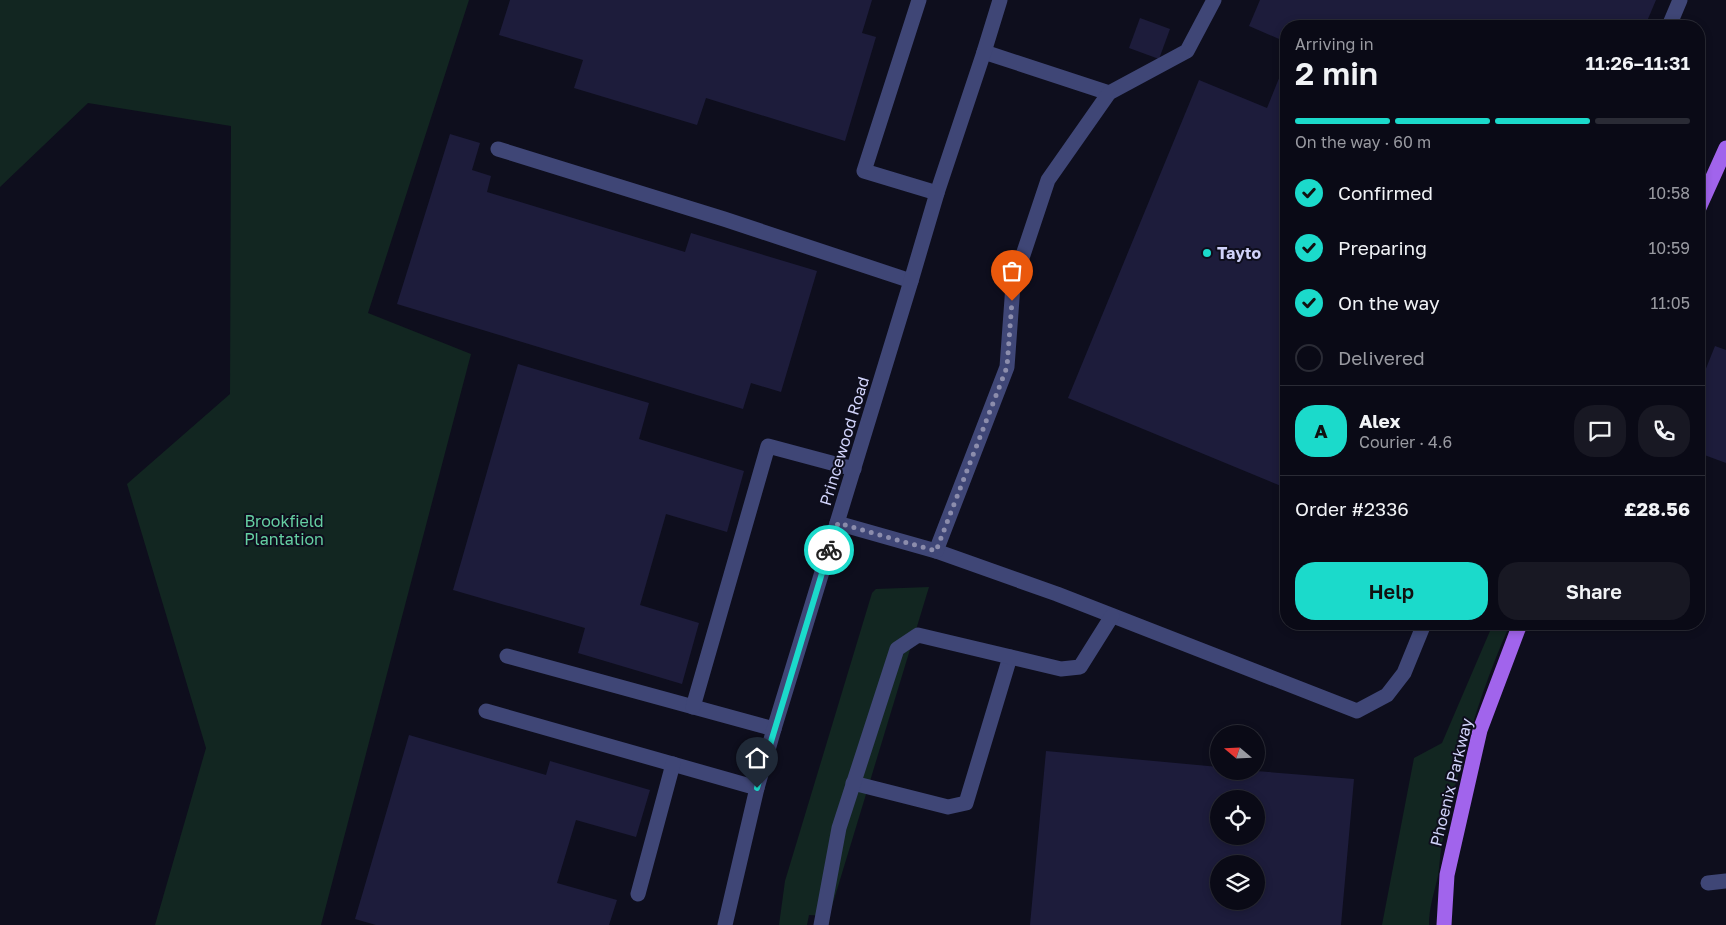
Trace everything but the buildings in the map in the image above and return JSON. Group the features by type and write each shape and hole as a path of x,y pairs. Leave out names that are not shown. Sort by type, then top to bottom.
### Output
{"main road":[{"path":"1705,195 1726,148"},
{"name":"Phoenix Parkway","path":"1444,925 1447,875 1480,730 1518,630"}],"street":[{"path":"920,0 864,171 936,193"},
{"name":"Princewood Road","path":"725,925 757,788 774,729 838,523 936,193 1000,0"},
{"path":"936,551 1007,367 1013,285 1048,180 1109,93 1187,50 1214,0"},
{"path":"1672,20 1680,0"},
{"path":"984,52 1109,93"},
{"path":"498,149 724,219 911,281"},
{"path":"693,707 768,446 854,469"},
{"path":"838,523 936,551 1112,616 1357,711 1387,695 1404,673 1422,630"},
{"path":"821,925 838,828 897,649 918,635 1061,669 1080,667 1112,616"},
{"path":"507,656 774,729"},
{"path":"853,783 948,807 966,804 1010,656"},
{"path":"486,711 757,788"},
{"path":"638,894 673,764"},
{"path":"1708,883 1726,881"}],"green space":[{"name":"Brookfield Plantation","path":"0,0 469,0 368,313 471,354 321,925 155,925 206,748 127,484 230,394 231,126 88,103 0,187"},
{"path":"929,587 829,916 809,915 807,925 779,925 785,881 872,593 876,589"},
{"path":"1490,630 1507,630 1489,676 1463,757 1442,844 1429,925 1382,925 1414,758 1442,743"}],"way so far":[{"path":"829,550 838,523 936,551 1007,367 1012,301"}],"place":[{"name":"Tayto","path":"1207,253"}],"route":[{"path":"757,788 829,550"}]}
